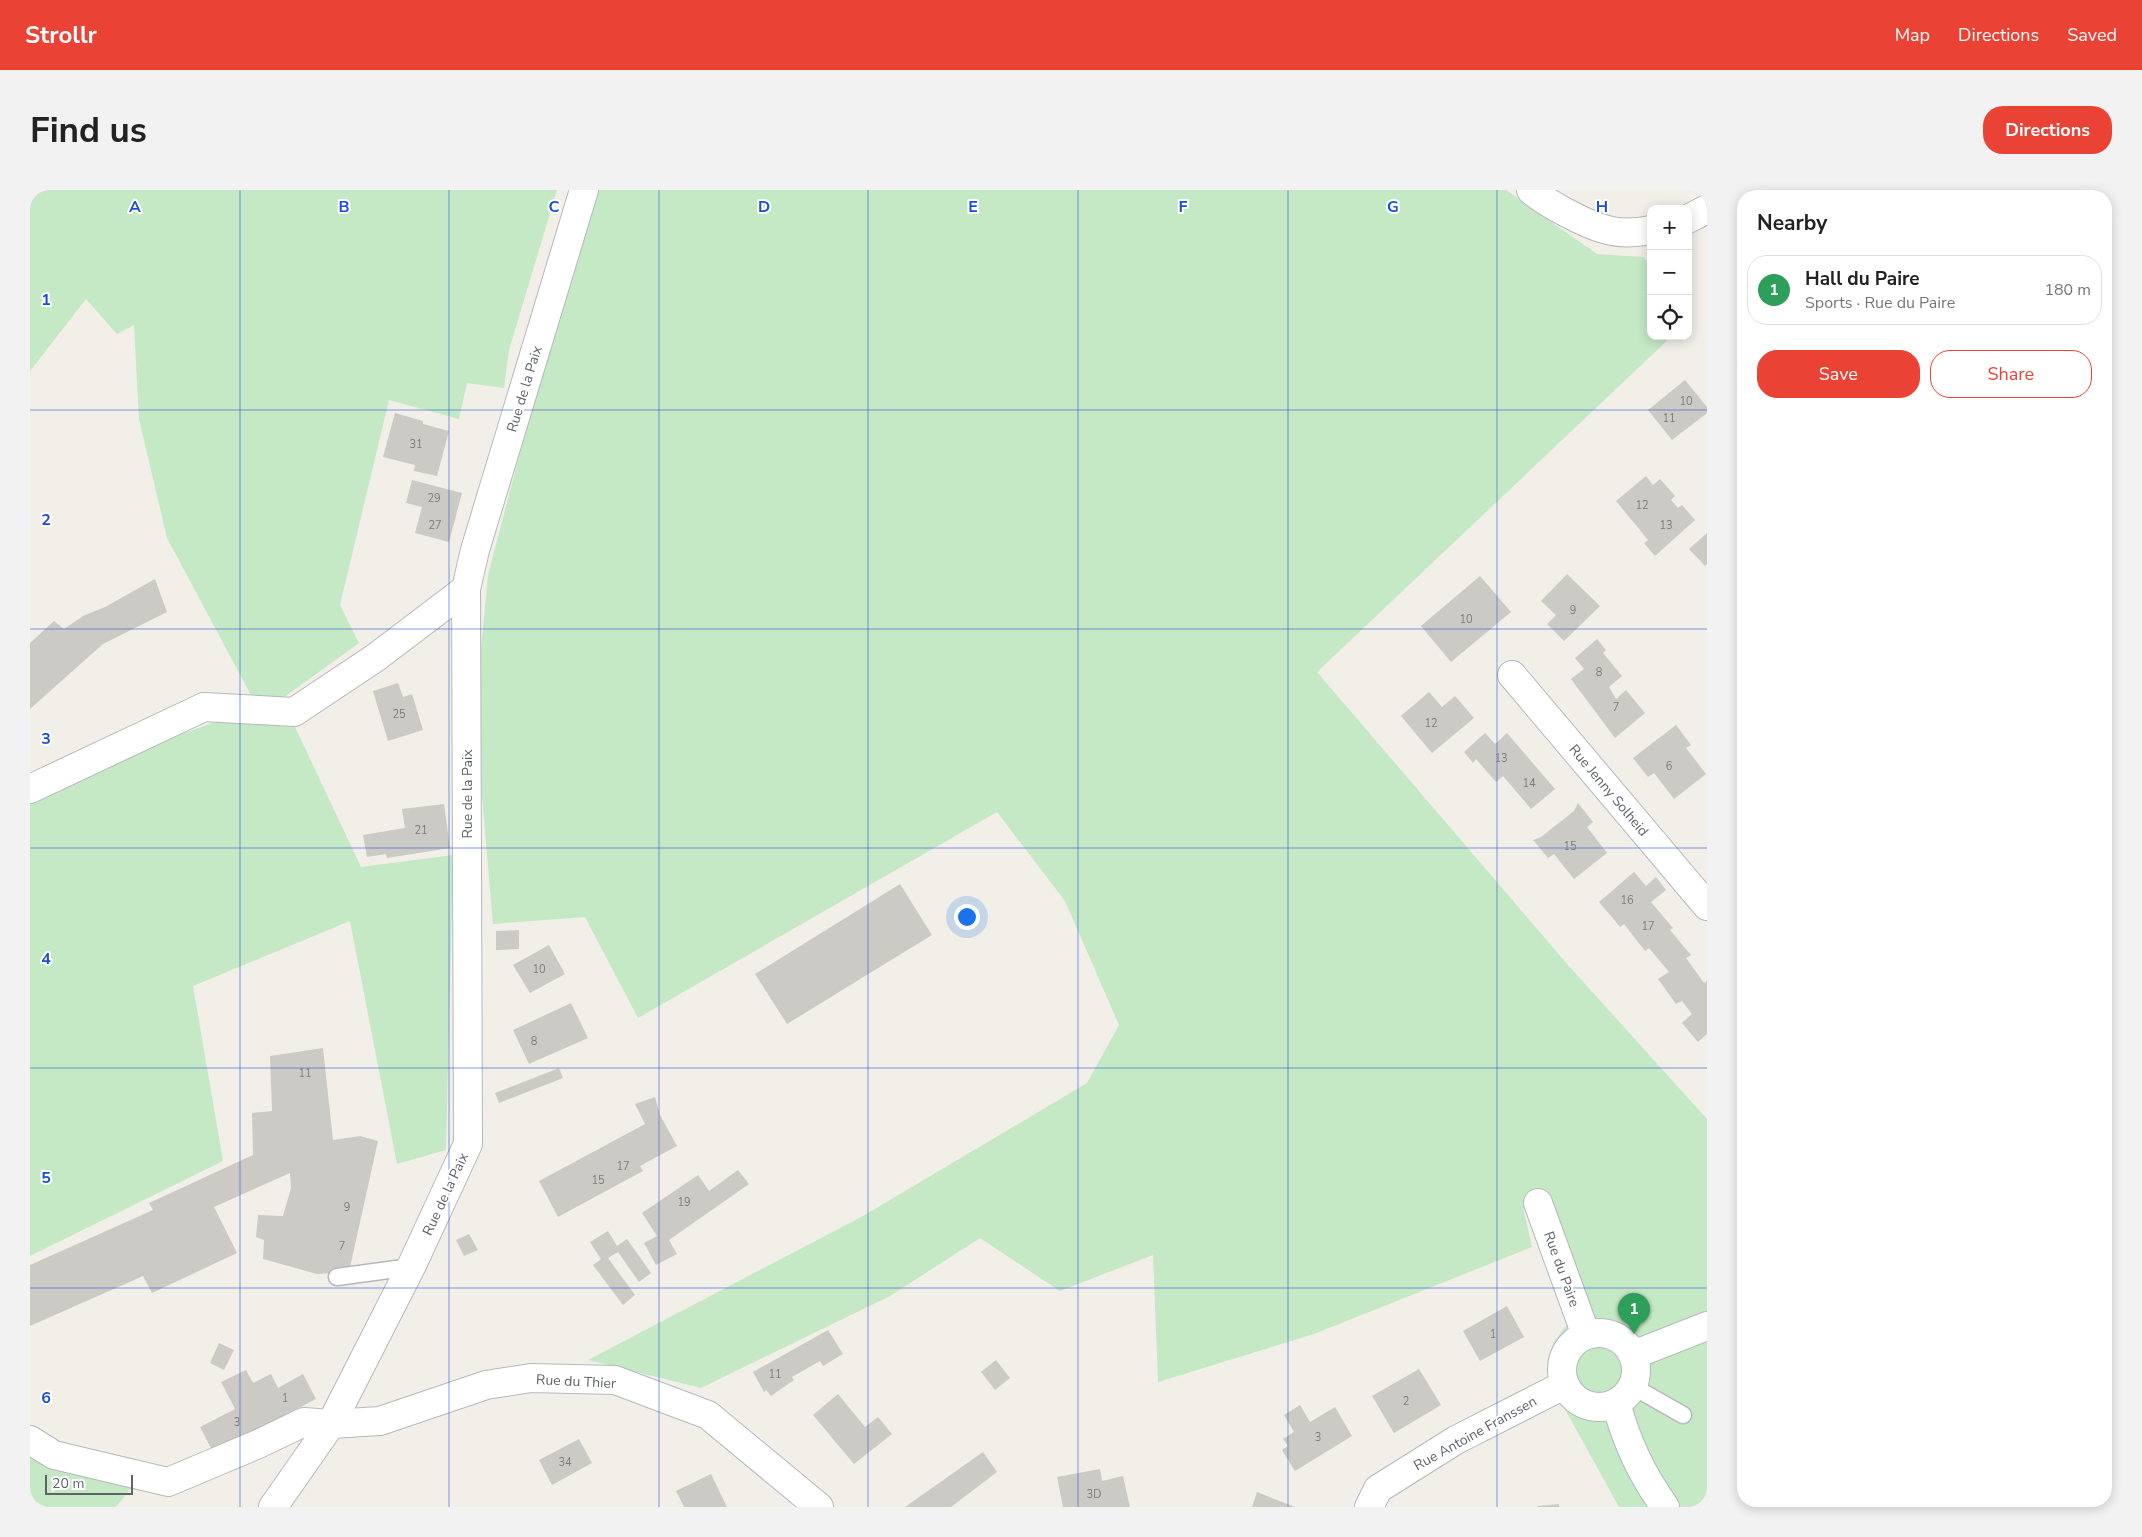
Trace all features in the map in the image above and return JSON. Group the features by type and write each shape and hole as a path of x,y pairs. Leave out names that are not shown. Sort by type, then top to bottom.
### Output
{"street":[{"name":"Rue de la Paix","path":"273,1507 331,1424 411,1267 468,1144 466,589 475,550 584,190"},
{"path":"1531,190 1542,199 1604,229 1632,233 1647,231"},
{"path":"1692,216 1707,209"},
{"path":"30,789 204,707 294,712 375,658 466,589"},
{"name":"Rue Jenny Solheid","path":"1512,674 1707,906"},
{"name":"Rue du Paire","path":"1538,1203 1586,1335"},
{"path":"1633,1355 1707,1326"},
{"path":"1624,1395 1604,1407 1581,1403 1571,1395 1564,1385 1561,1374 1562,1361 1574,1341 1586,1335 1607,1334 1618,1338 1633,1355 1636,1365 1624,1395 1626,1439 1648,1484 1665,1507"},
{"name":"Rue du Thier","path":"331,1424 380,1420 486,1385 531,1378 615,1380 708,1415 819,1507"},
{"name":"Rue Antoine Franssen","path":"1369,1507 1378,1490 1448,1445 1564,1385"},
{"path":"30,1440 54,1456 168,1482 256,1445 304,1422 331,1424"}],"lane":[{"path":"337,1277 411,1267"},
{"path":"1624,1395 1683,1415"}],"green space":[{"path":"30,190 557,190 509,350 504,388 467,383 459,419 389,400 340,605 359,643 276,703 253,699 167,538 139,419 134,325 117,334 86,299 30,371"},
{"path":"596,190 1506,190 1597,254 1643,257 1647,261 1647,340 1668,340 1317,672 1567,964 1707,1119 1707,1507 1619,1507 1551,1384 1553,1343 1567,1324 1552,1239 1560,1223 1552,1199 1523,1208 1532,1247 1314,1334 1158,1382 1153,1255 1060,1291 980,1238 890,1296 701,1388 588,1360 863,1216 1087,1083 1119,1025 1065,901 997,812 638,1018 585,917 493,924 475,714 488,575 551,335"},
{"path":"223,719 295,727 361,867 453,855 446,1150 397,1164 350,921 193,986 223,1161 30,1256 30,804 160,742"},
{"path":"30,1450 132,1487 116,1507 30,1507"}],"building":[{"path":"1685,380 1707,407 1707,413 1672,440 1648,410"},
{"path":"395,413 423,421 423,424 449,431 437,476 414,471 415,465 383,457"},
{"path":"1646,476 1653,485 1660,479 1675,496 1671,500 1678,508 1682,505 1695,520 1655,556 1644,543 1648,540 1616,501"},
{"path":"412,480 462,493 449,542 415,533 422,507 406,503"},
{"path":"1707,533 1707,564 1705,566 1689,549"},
{"path":"1567,574 1600,606 1564,641 1547,624 1556,615 1541,601"},
{"path":"1480,576 1511,612 1451,662 1421,626"},
{"path":"155,579 167,612 103,644 30,709 30,643 54,621 64,629 83,616 105,607"},
{"path":"1597,639 1606,650 1603,653 1622,676 1609,687 1616,699 1626,690 1645,713 1615,738 1571,679 1584,669 1575,658"},
{"path":"398,683 403,697 412,694 423,730 388,741 373,691"},
{"path":"1429,692 1442,707 1455,696 1474,718 1432,753 1401,716"},
{"path":"1676,725 1691,745 1686,748 1706,774 1674,799 1654,773 1648,777 1633,758"},
{"path":"1485,733 1495,744 1507,733 1555,789 1531,809 1503,776 1496,782 1476,759 1473,763 1464,752"},
{"path":"1578,803 1593,822 1587,827 1607,853 1574,879 1554,854 1548,858 1533,840 1541,837 1574,811"},
{"path":"444,804 450,848 387,858 386,854 367,857 363,835 405,828 402,809"},
{"path":"1634,872 1646,886 1656,877 1666,890 1651,902 1673,928 1670,930 1691,955 1686,958 1704,983 1707,981 1707,1034 1698,1042 1682,1023 1692,1014 1682,1001 1676,1004 1658,979 1669,972 1649,948 1645,951 1624,924 1620,927 1599,902"},
{"path":"900,884 932,935 787,1024 755,974"},
{"path":"519,930 519,949 496,950 496,931"},
{"path":"549,945 565,974 530,993 513,965"},
{"path":"571,1003 588,1038 529,1064 513,1030"},
{"path":"323,1048 333,1140 360,1136 378,1141 349,1272 317,1274 263,1259 264,1240 256,1237 258,1215 283,1216 291,1188 290,1173 214,1207 237,1253 152,1293 143,1276 30,1326 30,1265 153,1210 149,1203 253,1155 252,1113 272,1111 270,1056"},
{"path":"559,1068 563,1078 499,1103 495,1093"},
{"path":"655,1097 660,1115 677,1146 640,1166 643,1171 558,1217 539,1181 645,1124 635,1104"},
{"path":"738,1170 749,1184 669,1240 677,1254 656,1265 644,1243 657,1236 642,1213 698,1175 709,1191"},
{"path":"608,1231 617,1246 627,1239 651,1273 639,1282 618,1252 608,1258 635,1295 623,1305 593,1265 601,1259 590,1242"},
{"path":"469,1234 478,1250 464,1256 456,1240"},
{"path":"1507,1306 1524,1337 1480,1361 1463,1331"},
{"path":"828,1330 843,1354 823,1366 820,1361 792,1377 794,1380 771,1396 766,1390 764,1392 753,1372"},
{"path":"219,1343 234,1350 224,1370 210,1363"},
{"path":"996,1360 1010,1378 995,1390 981,1372"},
{"path":"1419,1369 1441,1405 1394,1433 1372,1396"},
{"path":"246,1370 253,1383 271,1374 278,1388 303,1374 316,1399 213,1452 200,1427 235,1409 221,1382"},
{"path":"838,1394 865,1427 878,1417 892,1434 854,1464 813,1415"},
{"path":"1300,1405 1310,1422 1335,1407 1352,1436 1295,1471 1282,1450 1288,1446 1283,1439 1294,1432 1284,1415"},
{"path":"579,1439 592,1463 552,1485 539,1460"},
{"path":"983,1452 997,1472 951,1507 905,1507"},
{"path":"1100,1469 1102,1481 1123,1476 1130,1507 1063,1507 1057,1477"},
{"path":"711,1474 727,1507 684,1507 676,1491"},
{"path":"1257,1492 1295,1507 1252,1507"},
{"path":"1559,1504 1559,1507 1538,1507 1538,1506"}],"place":[{"name":"Hall du Paire","path":"1634,1334"}]}
